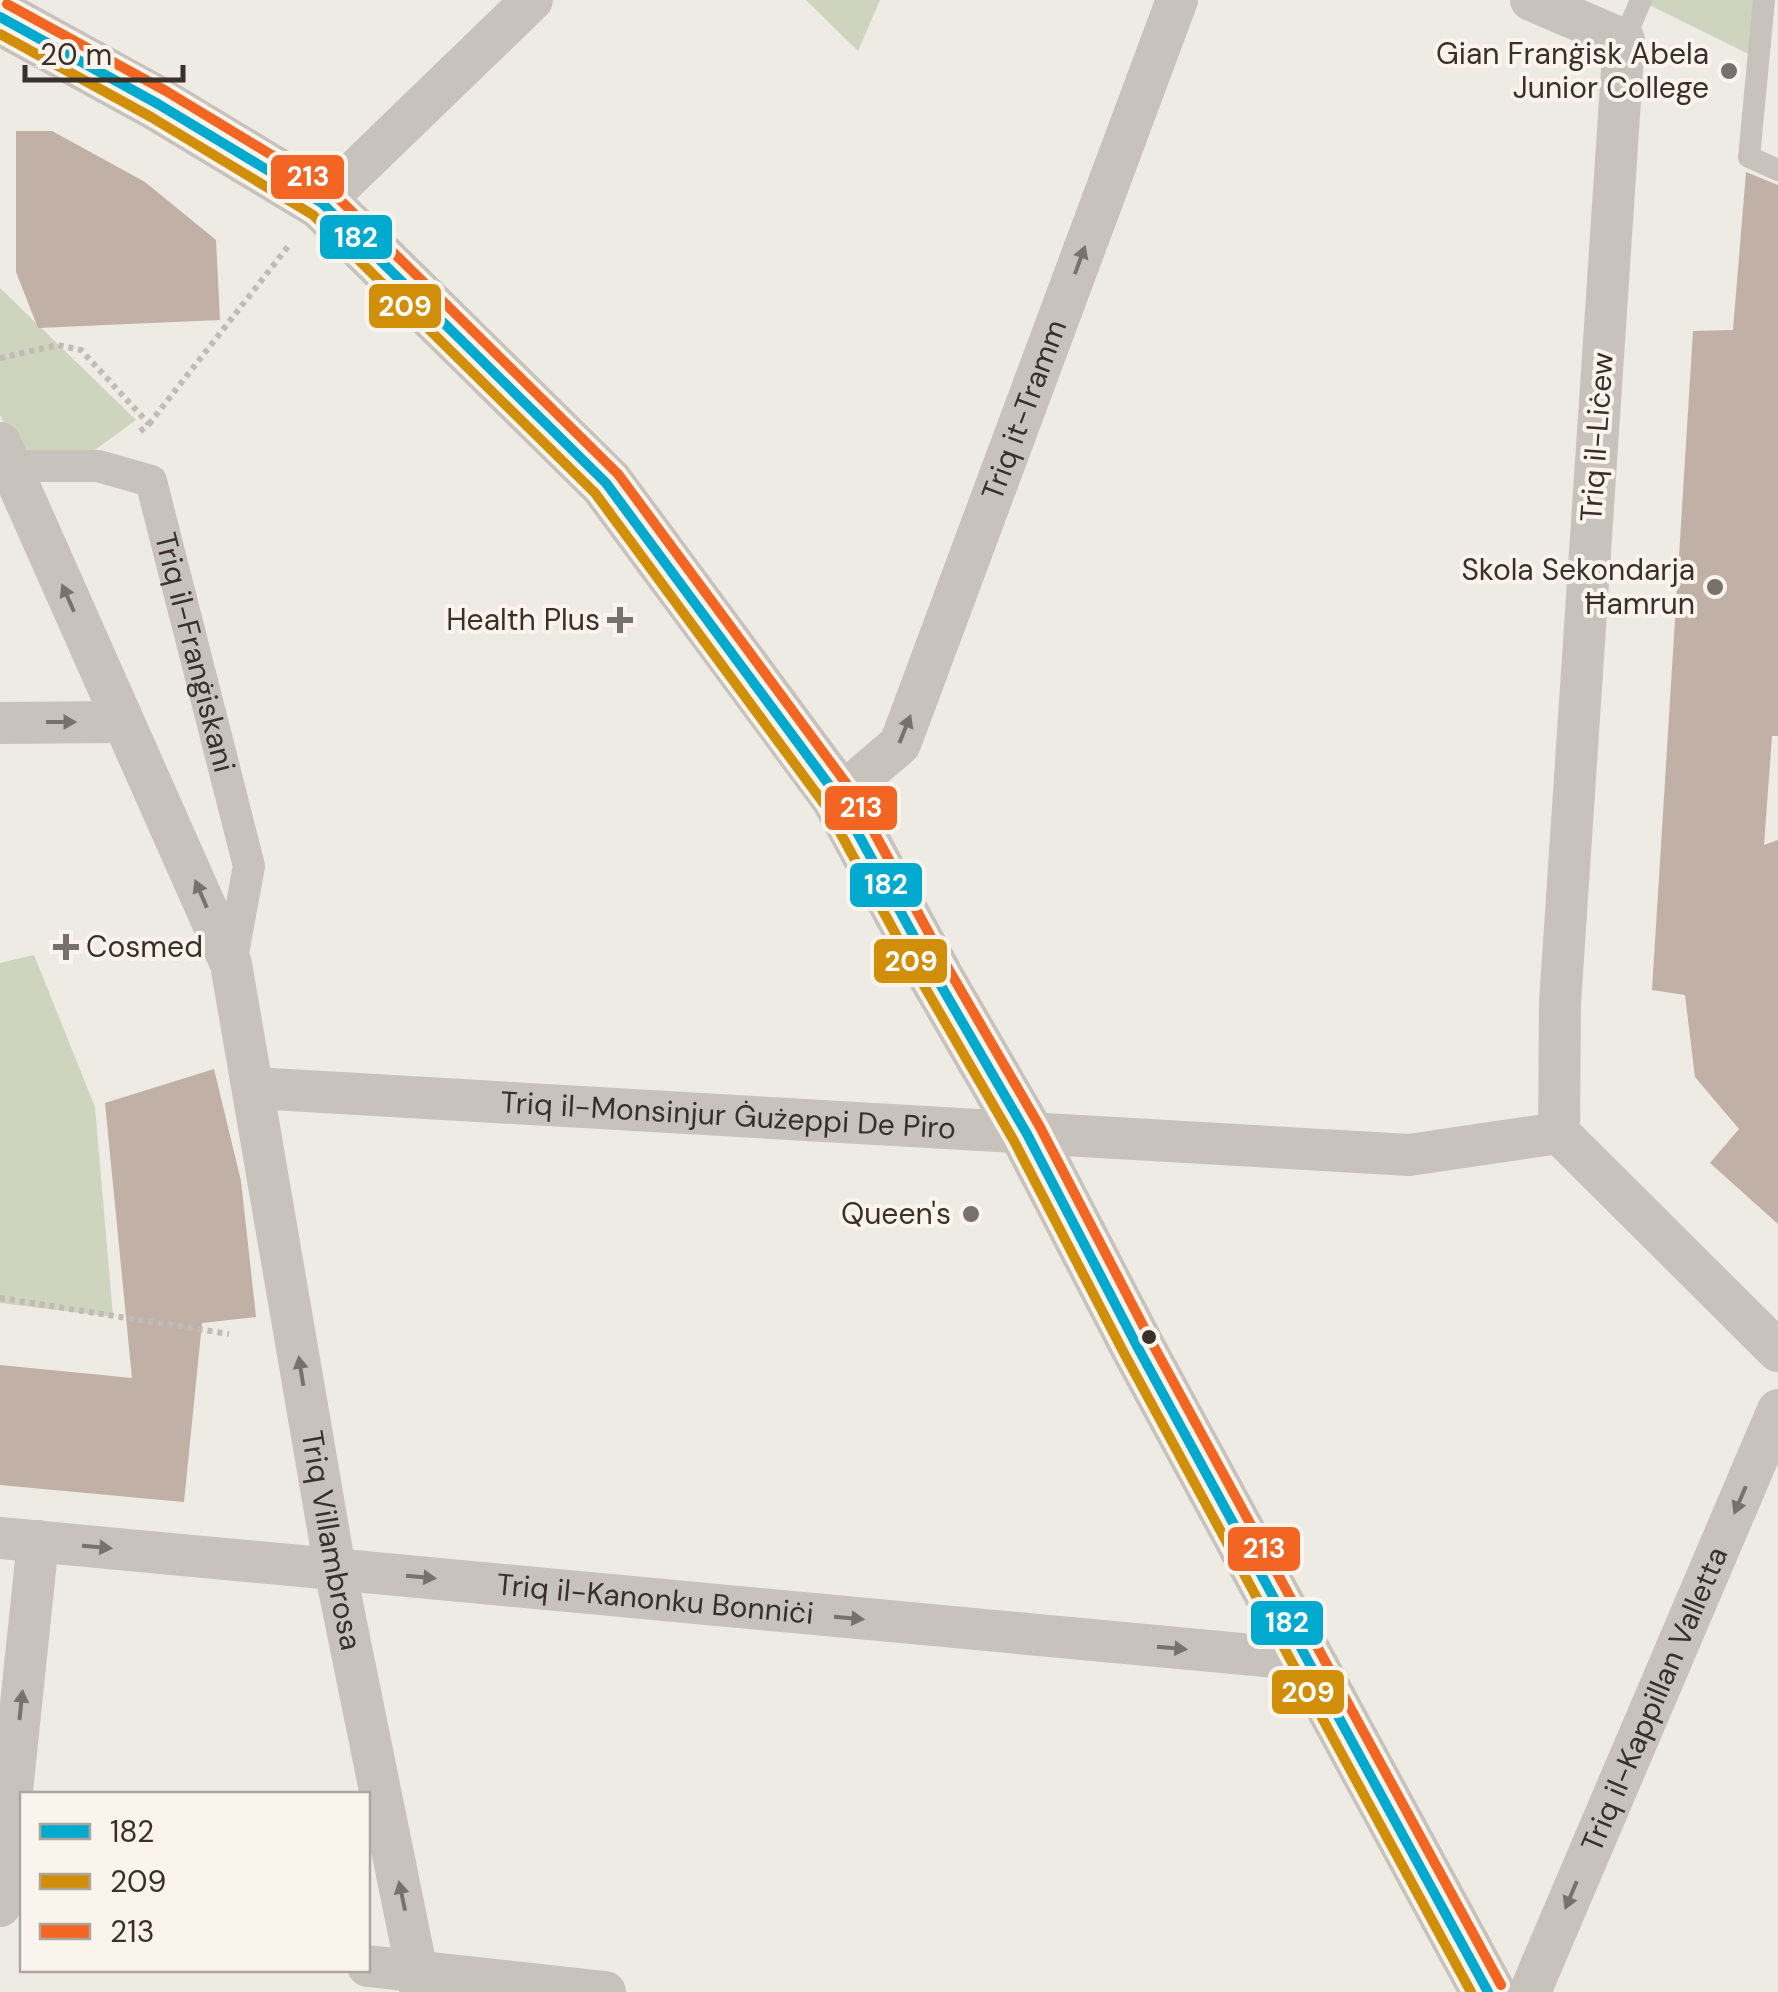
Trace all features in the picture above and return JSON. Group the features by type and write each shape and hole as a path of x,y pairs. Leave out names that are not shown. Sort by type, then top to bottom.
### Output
{"street":[{"path":"322,203 532,0"},
{"name":"Triq it-Tramm","path":"838,797 900,744 1177,0"},
{"path":"1531,0 1624,40"},
{"path":"0,17 158,104 322,203 606,483 838,797 1027,1134 1488,1992"},
{"name":"Triq il-Liċew","path":"1560,1133 1560,1004 1624,40"},
{"name":"Triq il-Franġiskani","path":"5,454 98,466 151,481 249,866 231,964"},
{"name":"Triq il-Franġiskani","path":"5,454 231,964 254,1088"},
{"path":"0,723 122,722"},
{"name":"Triq il-Monsinjur Ġużeppi De Piro","path":"254,1088 1408,1155 1560,1133"},
{"name":"Triq Villambrosa","path":"254,1088 334,1570 419,1982"},
{"path":"1560,1133 1778,1350"},
{"name":"Triq il-Kappillan Valletta","path":"1530,1992 1778,1410"},
{"path":"0,1906 19,1540"},
{"name":"Triq il-Kanonku Bonniċi","path":"19,1540 1307,1660"},
{"path":"370,1967 419,1982 605,1992"}],"lane":[{"path":"1624,40 1640,0"},
{"path":"1764,0 1749,157 1778,170"}],"path":[{"path":"98,466 149,424 322,203"},
{"path":"0,358 58,345 81,350 149,424"},
{"path":"0,1298 228,1334"}],"green space":[{"path":"806,0 880,0 858,51"},
{"path":"1639,0 1775,0 1765,62"},
{"path":"0,288 136,420 92,452 21,457 0,415"},
{"path":"34,955 95,1107 113,1317 0,1303 0,963"}],"building":[{"path":"16,131 52,131 145,182 216,240 220,320 38,328 16,272"},
{"name":"Skola Sekondarja Ħamrun","path":"1746,172 1778,185 1778,736 1772,736 1764,845 1778,840 1778,1224 1710,1163 1739,1129 1695,1077 1685,995 1652,990 1693,331 1733,330"},
{"path":"214,1069 241,1181 256,1317 202,1323 184,1502 0,1485 0,1365 132,1378 105,1103"}],"transit line":[{"name":"213","path":"7,4 166,91 331,191 618,474 851,790 1040,1127 1151,1341 1501,1985"},
{"name":"182","path":"0,17 158,104 322,203 606,483 838,797 1027,1134 1138,1348 1488,1992"},
{"name":"209","path":"0,34 151,117 313,215 595,493 825,805 1014,1141 1125,1355 1471,1992"}],"place":[{"name":"Gian Franġisk Abela Junior College","path":"1729,71"},
{"name":"Skola Sekondarja Ħamrun","path":"1715,587"},
{"name":"Health Plus","path":"620,620"},
{"name":"Cosmed","path":"66,947"},
{"name":"Queen's","path":"971,1214"}]}
